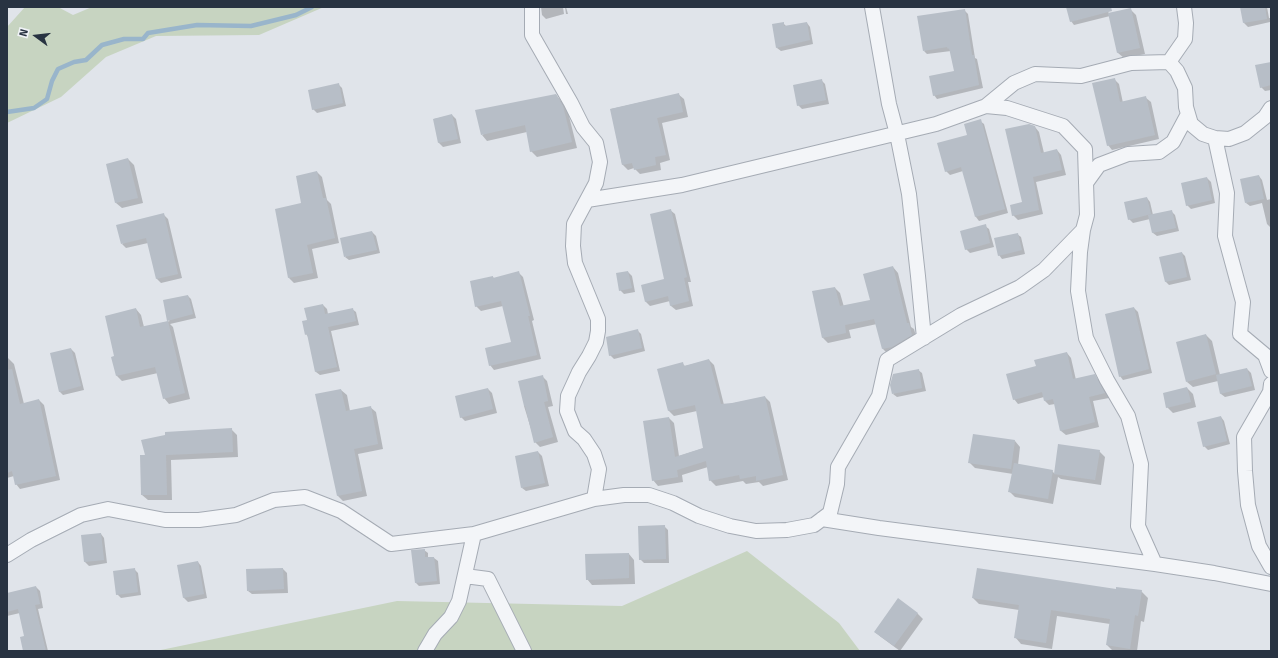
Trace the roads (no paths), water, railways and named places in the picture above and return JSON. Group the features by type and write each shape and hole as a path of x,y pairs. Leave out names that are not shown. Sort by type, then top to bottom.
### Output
{"street":[{"path":"532,7 532,35 572,103 583,127 596,143 600,162 596,183 574,224 573,246 576,263 598,320 598,331 596,342 579,372 568,396 567,411 575,431 584,439 594,454 599,469 594,499"},
{"path":"872,7 889,104 897,134 909,194 924,338"},
{"path":"1169,62 1185,39 1186,23 1184,7"},
{"path":"587,200 682,185 936,124 986,106 1014,83 1035,74 1081,76 1131,63 1169,62 1177,71 1185,88 1186,107 1191,124 1202,134 1215,138 1229,139 1245,133 1265,117 1271,108"},
{"path":"986,106 1007,108 1063,126 1085,149 1087,215 1080,252 1078,291 1086,338 1107,380 1128,416 1141,464 1138,526 1154,564"},
{"path":"1086,183 1099,165 1128,154 1159,152 1173,142 1188,114"},
{"path":"1215,138 1227,193 1225,236 1242,302 1240,334 1266,355 1271,371"},
{"path":"7,555 31,540 81,514 108,509 165,520 199,520 236,515 274,500 305,498 341,511 391,544 474,534 594,499 624,495 649,495 673,503 700,516 730,526 756,531 787,530 814,525 830,512 837,484 838,467 879,396 887,360 961,315 1020,287 1044,270 1083,230"},
{"path":"1271,384 1270,392 1244,437 1248,505 1259,546 1271,567"},
{"path":"822,519 922,534 1154,564 1214,573 1271,584"},
{"path":"425,651 435,634 451,617 459,602 474,534"},
{"path":"465,576 488,579 524,651"},
{"path":"435,634 435,651"}],"waterway":[{"path":"7,112 34,108 47,99 52,81 58,69 74,62 86,60 102,45 124,39 143,39 148,33 197,25 251,26 296,15 312,7"}]}
